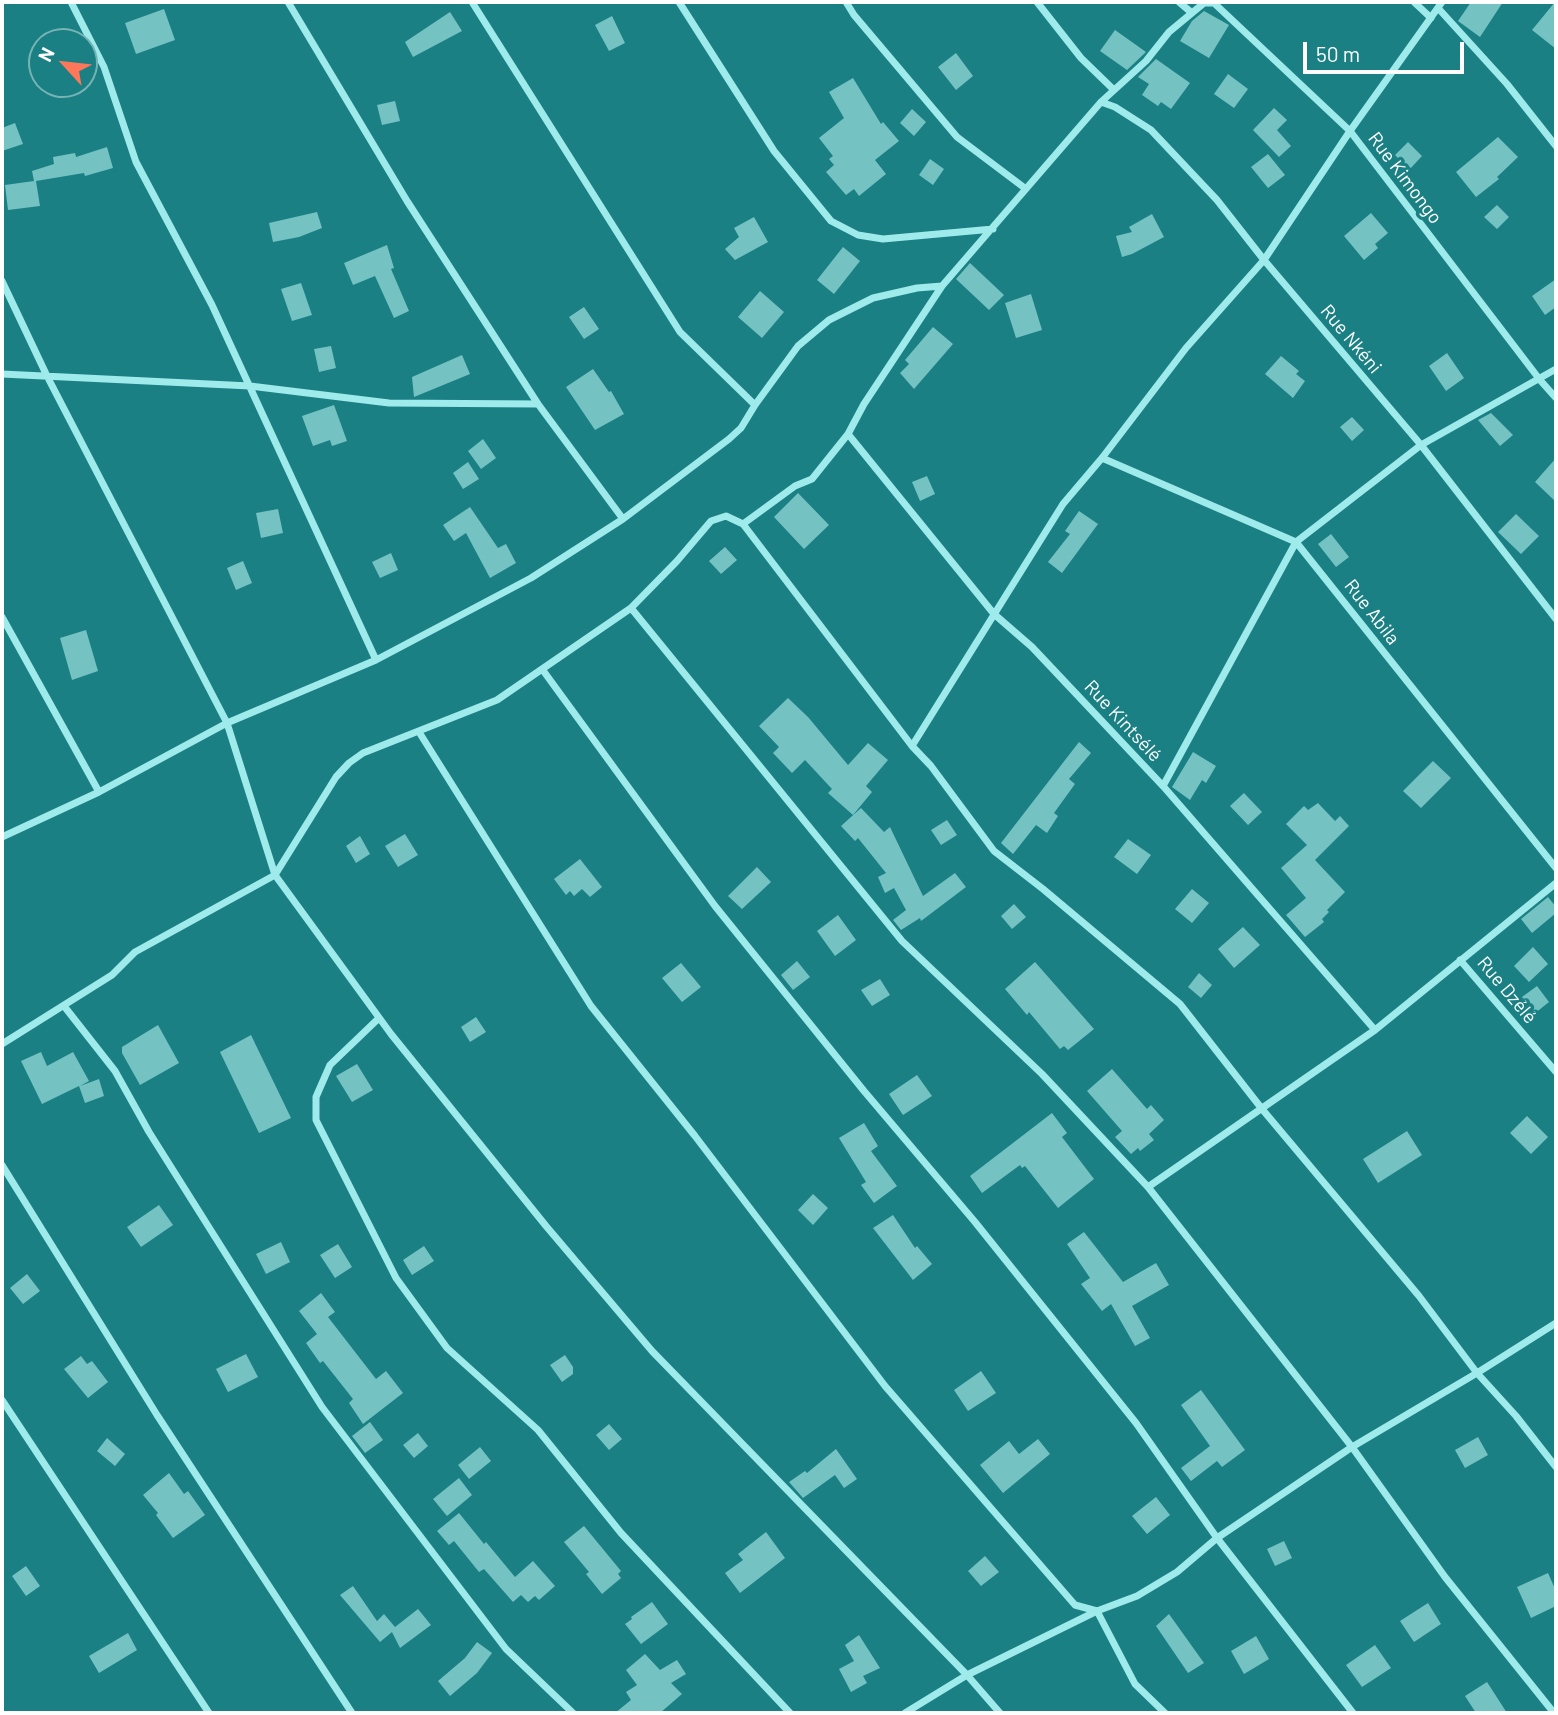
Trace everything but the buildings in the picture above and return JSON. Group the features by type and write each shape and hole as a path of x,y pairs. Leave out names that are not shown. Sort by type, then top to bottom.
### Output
{"street":[{"path":"71,2 104,67 136,162 212,305 376,660"},
{"path":"288,2 407,201 538,404 623,519"},
{"path":"472,2 680,332 755,404"},
{"path":"679,2 774,151 831,221 858,235 883,239 993,229"},
{"path":"846,2 957,137 1026,189"},
{"path":"1037,2 1082,58 1114,90"},
{"path":"1179,2 1192,13"},
{"path":"1414,2 1431,18"},
{"path":"743,524 795,486 812,479 848,434 864,404 942,286 1101,102 1146,61 1169,32 1204,3"},
{"name":"Rue Kimongo","path":"1204,3 1214,3 1350,131 1556,398"},
{"path":"912,746 1063,504 1102,458 1186,348 1264,260 1350,131 1440,5 1556,146"},
{"name":"Rue Nkéni","path":"1101,102 1115,107 1151,130 1217,200 1264,260 1421,445 1556,619"},
{"path":"2,281 47,376 227,723 275,875 379,1018 545,1226 652,1351 967,1675 1000,1713"},
{"path":"2,837 99,792 227,723 376,660 531,578 623,519 729,439 741,428 797,346 830,320 873,298 917,288 942,286"},
{"path":"1163,786 1296,542 1421,445 1556,369"},
{"path":"2,374 250,386 389,403 538,404"},
{"name":"Rue Kintsélé","path":"848,434 994,614 1032,647 1163,786 1375,1030"},
{"name":"Rue Abila","path":"1102,458 1296,542 1556,868"},
{"path":"2,1044 112,975 135,952 275,875 336,776 363,753 497,700 631,608 711,521 726,516 743,524 994,851 1180,1004 1262,1109 1419,1296 1476,1373 1516,1416 1556,1467"},
{"path":"631,608 902,941 1042,1074 1148,1187 1352,1447 1445,1577 1554,1713"},
{"path":"2,617 99,792"},
{"path":"542,669 715,906 1136,1423 1217,1538 1353,1713"},
{"path":"419,733 591,1006 704,1147 885,1386 1075,1605 1097,1611 1135,1684 1165,1713"},
{"path":"1148,1187 1375,1030 1556,883"},
{"name":"Rue Dzélé","path":"1460,960 1556,1072"},
{"path":"64,1006 115,1071 149,1132 322,1407 506,1649 573,1713"},
{"path":"379,1018 330,1065 316,1097 316,1120 396,1278 447,1348 538,1430 621,1533 790,1713"},
{"path":"2,1165 156,1415 352,1713"},
{"path":"905,1713 967,1675 1097,1611 1137,1596 1177,1572 1217,1538 1352,1447 1556,1323"},
{"path":"2,1400 209,1713"}]}
